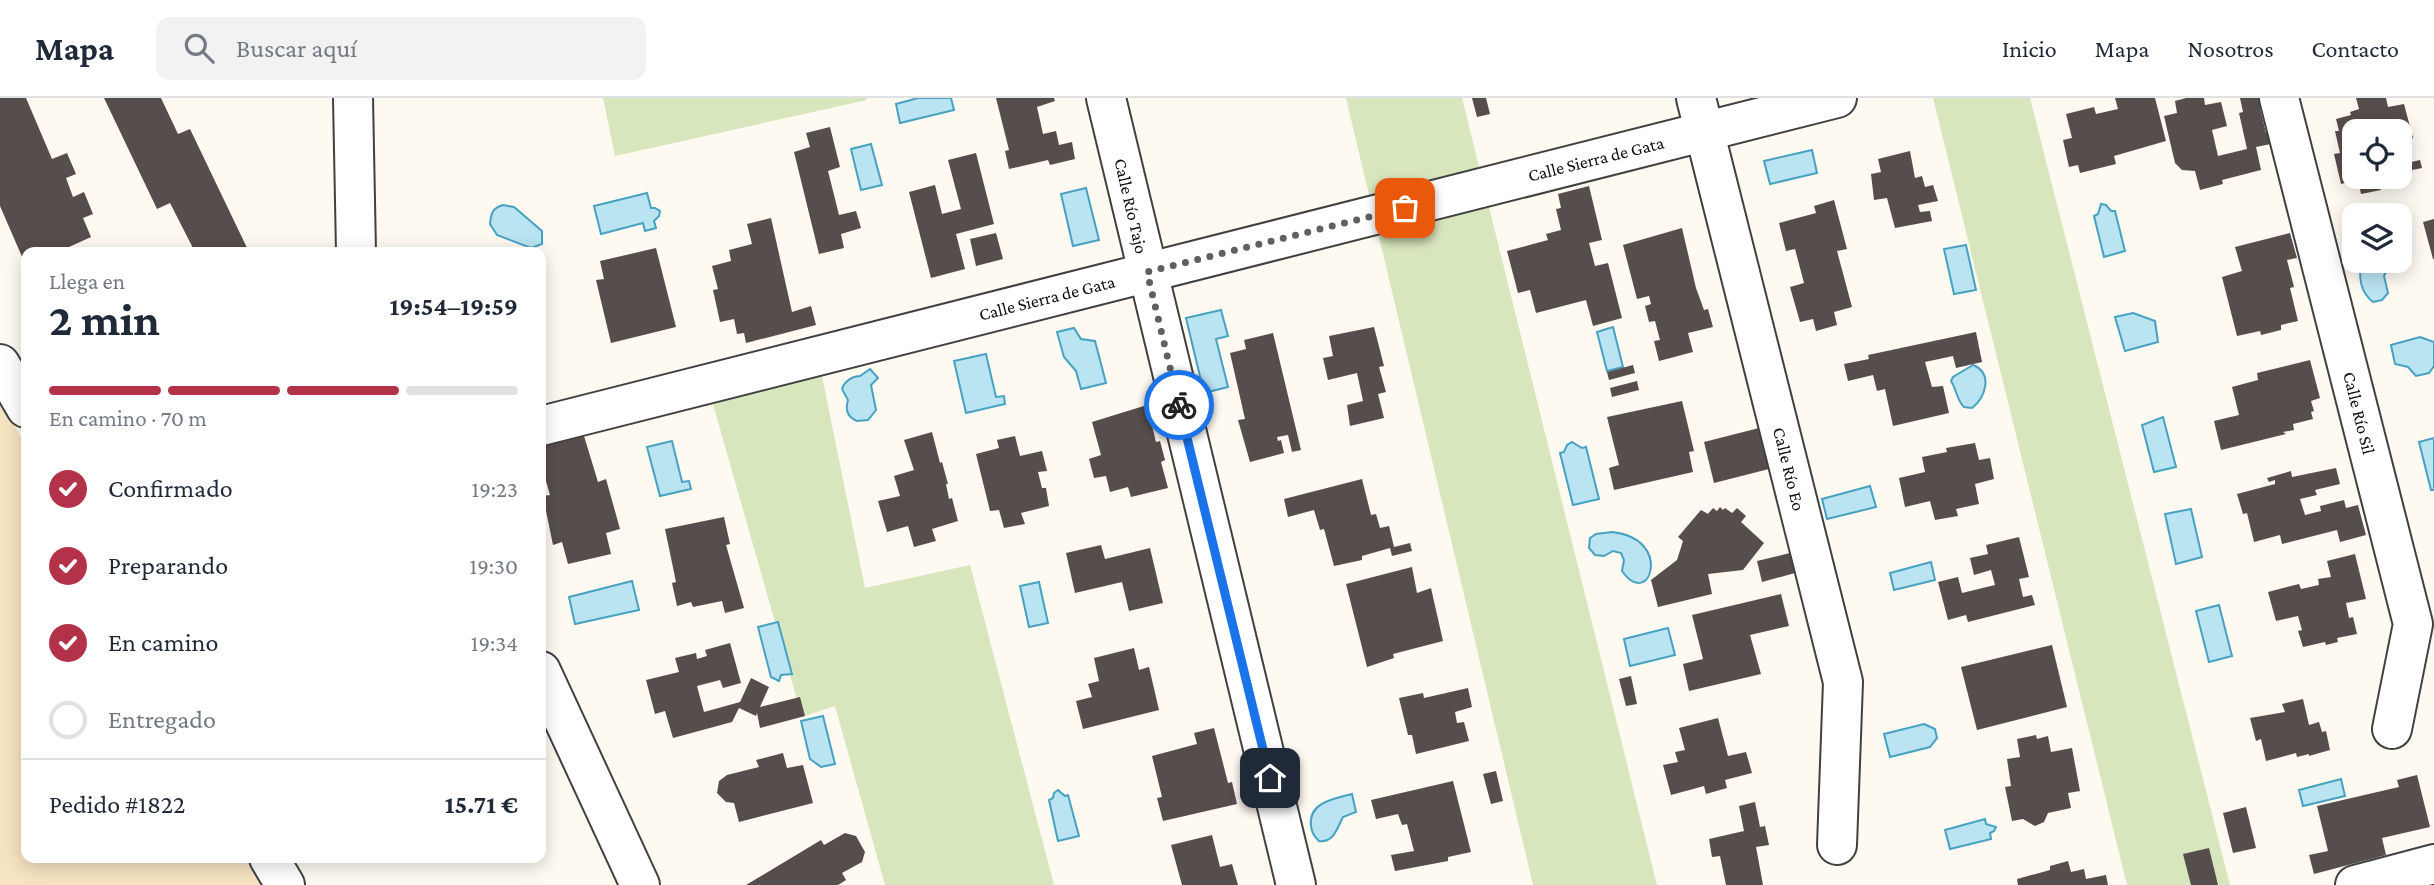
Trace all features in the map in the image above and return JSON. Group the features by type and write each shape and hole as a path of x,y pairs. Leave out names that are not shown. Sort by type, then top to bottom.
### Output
{"street":[{"path":"353,98 356,247"},
{"name":"Calle Río Tajo","path":"1106,98 1296,885"},
{"name":"Calle Sierra de Gata","path":"546,425 1147,272 1700,115 1838,98"},
{"name":"Calle Río Sil","path":"2279,98 2413,624 2392,729"},
{"name":"Calle Río Eo","path":"1700,115 1843,682 1837,845"},
{"path":"0,364 21,400"},
{"path":"546,682 640,885"},
{"path":"272,863 285,885"},
{"path":"2355,885 2434,864"}],"green space":[{"path":"603,98 866,98 867,100 615,156"},
{"path":"1346,98 1462,98 1657,885 1533,885"},
{"path":"1933,98 2030,98 2230,885 2127,885"},
{"path":"822,376 865,588 970,565 1054,885 885,885 835,706 802,717 711,397"}],"sand":[{"path":"0,400 21,437 21,863 253,863 266,885 0,885"}],"water":[{"path":"918,98 951,98 954,110 900,123 896,104"},
{"path":"871,144 882,185 861,190 851,149"},
{"path":"1812,150 1817,173 1770,184 1764,161"},
{"path":"1086,188 1099,240 1073,246 1061,194"},
{"path":"647,193 651,208 660,211 654,221 656,228 645,231 643,223 601,234 594,206"},
{"path":"2101,204 2115,211 2125,251 2104,257 2094,216 2098,214"},
{"path":"499,206 514,207 542,231 542,244 528,247 497,235 490,224 494,210"},
{"path":"1966,245 1976,290 1954,294 1944,249"},
{"path":"2360,273 2386,273 2388,293 2382,300 2373,302 2365,293"},
{"path":"1221,310 1228,336 1216,339 1228,387 1204,393 1186,318"},
{"path":"2133,313 2155,321 2158,342 2125,351 2115,317"},
{"path":"1613,327 1623,367 1607,371 1597,332"},
{"path":"1074,328 1081,339 1095,341 1106,383 1081,389 1076,371 1064,357 1057,332"},
{"path":"2420,337 2434,342 2434,366 2429,373 2416,376 2408,367 2395,364 2391,345"},
{"path":"986,354 996,397 1004,396 1005,404 966,413 954,361"},
{"path":"1973,365 1983,374 1985,385 1981,398 1972,408 1961,404 1951,381"},
{"path":"870,369 878,378 871,385 876,410 868,420 857,421 848,413 848,400 842,389 849,380"},
{"path":"2163,417 2176,467 2154,472 2142,425"},
{"path":"2434,438 2434,490 2431,490 2419,442"},
{"path":"672,441 682,482 689,481 691,489 660,496 647,447"},
{"path":"1572,442 1582,448 1586,447 1599,499 1573,505 1560,453"},
{"path":"1870,486 1876,507 1827,519 1822,499"},
{"path":"2191,509 2202,557 2176,564 2165,514"},
{"path":"1612,532 1631,537 1644,546 1650,558 1651,569 1641,583 1632,581 1622,571 1624,560 1621,553 1613,551 1604,556 1595,555 1589,548 1590,538 1596,534"},
{"path":"1931,562 1935,580 1894,590 1890,573"},
{"path":"632,581 639,610 575,624 569,597"},
{"path":"1039,582 1048,623 1029,627 1020,586"},
{"path":"2219,605 2232,656 2209,662 2196,611"},
{"path":"778,622 792,674 781,675 779,681 771,677 758,627"},
{"path":"1668,628 1675,655 1630,666 1624,639"},
{"path":"823,716 835,764 821,767 810,759 801,721"},
{"path":"1924,724 1935,729 1937,738 1930,747 1890,757 1884,734"},
{"path":"2341,779 2345,796 2303,806 2299,790"},
{"path":"1058,790 1065,796 1068,795 1079,836 1058,841 1049,800"},
{"path":"1352,794 1356,812 1343,817 1332,837 1319,841 1311,828 1314,812 1330,800"},
{"path":"1985,819 1986,824 1996,827 1990,833 1991,839 1950,849 1945,830"}],"building":[{"path":"0,98 26,98 52,159 67,153 76,174 66,178 73,197 84,192 93,214 83,218 91,237 69,247 21,247 21,254 0,206"},
{"path":"104,98 161,98 178,134 190,129 247,247 192,247 170,203 157,209"},
{"path":"996,98 1054,98 1055,101 1037,107 1043,134 1056,131 1059,145 1072,142 1075,159 1050,165 1048,160 1009,169 1005,151 1009,150"},
{"path":"1472,98 1486,98 1490,114 1477,117"},
{"path":"2115,98 2155,98 2166,141 2114,156 2116,164 2080,173 2078,165 2069,167 2063,140 2072,138 2066,114 2094,107 2096,114 2118,109"},
{"path":"2204,98 2205,105 2221,102 2227,126 2212,130 2218,156 2247,149 2239,113 2243,112 2240,98 2265,98 2267,106 2260,108 2266,133 2273,131 2276,143 2256,147 2261,170 2222,180 2223,184 2200,190 2195,171 2182,170 2175,163 2164,116 2177,113 2175,101"},
{"path":"2356,98 2386,98 2388,107 2404,104 2408,119 2342,119 2341,184 2334,154 2340,153 2335,131 2339,131 2336,119 2351,115 2350,112 2359,109"},
{"path":"830,127 840,167 828,171 839,215 856,211 861,228 841,234 844,248 819,254 794,152 810,147 806,133"},
{"path":"1910,151 1915,178 1922,176 1925,187 1933,185 1938,201 1918,205 1920,212 1930,211 1932,221 1895,228 1887,198 1874,200 1871,174 1881,172 1878,159"},
{"path":"976,153 994,224 956,234 965,269 931,278 909,192 935,185 942,214 961,209 948,160"},
{"path":"2420,160 2422,168 2412,170 2412,162"},
{"path":"1589,186 1602,240 1589,243 1595,266 1608,263 1622,318 1593,326 1586,300 1536,313 1530,290 1518,293 1507,251 1548,240 1546,234 1561,230 1556,209 1561,208 1558,194"},
{"path":"2360,189 2381,190 2361,194"},
{"path":"1834,200 1847,249 1837,251 1852,307 1834,312 1837,325 1816,331 1813,319 1800,322 1790,287 1804,283 1795,249 1786,251 1779,223 1816,213 1814,206"},
{"path":"771,218 792,312 811,306 816,325 746,343 744,333 737,334 734,319 720,322 713,290 718,289 712,266 731,261 729,250 752,244 747,224"},
{"path":"2434,219 2434,259 2433,259 2423,222"},
{"path":"1682,228 1696,288 1704,310 1708,309 1713,327 1688,333 1693,352 1659,361 1654,341 1660,340 1655,321 1649,322 1645,306 1651,304 1649,296 1637,299 1623,245"},
{"path":"996,233 1003,259 976,266 970,239"},
{"path":"2290,233 2297,258 2287,260 2298,321 2281,325 2281,330 2261,335 2260,331 2237,336 2222,277 2242,271 2235,247"},
{"path":"656,248 676,327 611,343 596,280 604,279 600,261"},
{"path":"1374,327 1384,366 1379,367 1386,392 1378,394 1384,418 1350,426 1347,405 1363,401 1357,373 1328,380 1323,358 1333,356 1329,336"},
{"path":"1976,332 1982,362 1956,368 1953,356 1925,362 1932,387 1943,386 1949,413 1893,426 1885,389 1877,391 1873,375 1848,381 1844,364 1869,359 1868,355"},
{"path":"1273,333 1301,450 1292,452 1288,435 1277,437 1278,441 1281,440 1284,453 1250,462 1238,420 1245,419 1230,353 1246,349 1244,340"},
{"path":"2310,360 2320,398 2311,401 2313,419 2293,424 2294,430 2283,432 2286,434 2221,450 2214,421 2239,415 2232,387 2258,380 2257,373"},
{"path":"1633,365 1635,373 1609,380 1607,372"},
{"path":"1637,381 1639,390 1612,397 1610,388"},
{"path":"1682,401 1694,451 1689,452 1693,472 1614,490 1609,468 1619,465 1607,417"},
{"path":"1147,405 1156,442 1160,441 1165,460 1161,462 1168,488 1131,497 1128,487 1110,492 1106,476 1094,478 1089,459 1101,455 1092,422"},
{"path":"1759,428 1769,469 1714,483 1704,442"},
{"path":"932,432 948,484 949,499 952,498 958,521 932,529 936,541 914,547 908,526 887,532 878,501 900,496 894,476 914,470 904,440"},
{"path":"584,436 598,482 606,479 620,529 606,533 611,554 568,564 562,542 553,545 546,511 546,496 550,495 546,481 546,445"},
{"path":"1015,436 1020,456 1042,451 1047,471 1038,472 1042,488 1046,488 1049,506 1021,513 1025,524 1004,528 999,510 990,511 976,454 999,448 997,440"},
{"path":"1975,443 1979,460 1990,458 1994,479 1975,484 1979,504 1956,509 1958,516 1935,520 1930,501 1905,507 1899,478 1925,472 1922,457 1947,452 1946,448"},
{"path":"2336,468 2340,484 2315,490 2317,495 2300,499 2305,515 2321,511 2320,506 2344,500 2346,508 2358,505 2366,535 2340,542 2337,530 2282,544 2280,535 2254,542 2247,513 2243,514 2237,494 2275,484 2275,480 2269,482 2267,478 2291,471 2292,477"},
{"path":"1362,479 1371,515 1376,514 1380,528 1389,526 1394,547 1410,543 1412,551 1392,556 1390,548 1362,556 1362,560 1334,566 1324,529 1320,530 1314,510 1288,517 1284,499"},
{"path":"1720,507 1732,513 1737,508 1746,516 1741,522 1764,543 1743,570 1708,574 1712,594 1658,607 1651,580 1677,560 1683,541 1678,537 1701,510 1708,514 1713,508 1717,511"},
{"path":"724,517 730,544 726,545 744,608 725,613 722,601 693,607 691,602 677,606 672,583 676,582 665,529"},
{"path":"2019,537 2029,577 2019,579 2023,597 2032,595 2035,605 1968,622 1966,615 1948,620 1938,582 1958,577 1962,593 1995,585 1991,570 1974,575 1970,558 1988,554 1986,545"},
{"path":"1101,545 1105,559 1150,548 1163,603 1129,611 1122,582 1075,593 1066,553"},
{"path":"1790,553 1795,573 1762,582 1757,561"},
{"path":"2355,554 2366,599 2346,603 2349,618 2353,617 2357,634 2337,638 2338,642 2326,645 2325,642 2303,647 2298,631 2302,630 2298,616 2276,621 2268,592 2299,584 2301,589 2319,585 2318,579 2331,577 2327,561"},
{"path":"1412,567 1417,593 1431,588 1443,641 1393,654 1394,658 1367,667 1346,584"},
{"path":"1781,594 1789,626 1750,635 1761,674 1689,691 1683,664 1703,659 1692,615"},
{"path":"730,643 741,683 723,688 720,680 697,686 704,712 740,702 751,678 769,687 760,707 800,697 805,716 760,728 757,713 756,716 739,708 732,722 673,738 665,711 655,714 646,680 679,672 675,658 696,653 697,659 707,656 705,650"},
{"path":"2052,645 2067,707 1977,730 1961,667"},
{"path":"1134,648 1139,670 1149,667 1159,710 1083,729 1076,701 1092,697 1088,684 1099,681 1094,658"},
{"path":"1631,676 1637,704 1626,706 1619,679"},
{"path":"1468,688 1472,707 1455,712 1457,723 1464,722 1469,741 1416,754 1412,735 1408,735 1399,698 1423,693 1424,698"},
{"path":"2303,699 2309,725 2319,722 2322,732 2326,731 2330,750 2309,756 2297,757 2296,753 2266,761 2261,739 2256,741 2250,718 2285,712 2282,704"},
{"path":"1718,718 1728,756 1746,752 1752,773 1725,780 1727,788 1706,794 1704,786 1671,795 1663,765 1678,762 1675,752 1685,750 1679,728"},
{"path":"1214,728 1228,783 1232,782 1237,804 1163,821 1157,798 1162,797 1152,756 1197,744 1194,733"},
{"path":"2036,735 2037,739 2048,736 2051,752 2072,748 2080,791 2068,793 2071,808 2048,813 2044,822 2035,826 2023,819 2012,821 2005,787 2011,786 2007,759 2020,757 2017,739"},
{"path":"783,753 787,768 803,765 813,803 739,822 734,803 726,802 717,793 719,781 727,775 759,767 756,760"},
{"path":"1496,771 1503,801 1491,804 1483,774"},
{"path":"2417,775 2430,827 2382,838 2386,855 2314,874 2309,855 2328,851 2317,806 2399,787 2397,780"},
{"path":"1453,781 1471,852 1448,857 1448,861 1395,871 1391,855 1414,851 1407,824 1402,825 1398,814 1376,819 1371,800"},
{"path":"1755,802 1760,827 1765,826 1769,845 1756,847 1763,885 1726,885 1720,856 1712,857 1709,839 1744,831 1739,806"},
{"path":"2246,807 2256,848 2233,853 2223,813"},
{"path":"845,833 856,836 865,852 862,862 842,873 846,880 838,885 746,885 821,840 824,845"},
{"path":"1212,835 1220,867 1232,864 1238,885 1182,885 1171,845"},
{"path":"2209,848 2218,885 2191,885 2183,854"},
{"path":"2068,861 2071,872 2084,869 2086,879 2106,875 2108,885 2018,885 2017,879 2050,870 2050,866"}],"way so far":[{"path":"1179,405 1147,272 1405,208"}],"route":[{"path":"1179,405 1270,778"}]}
